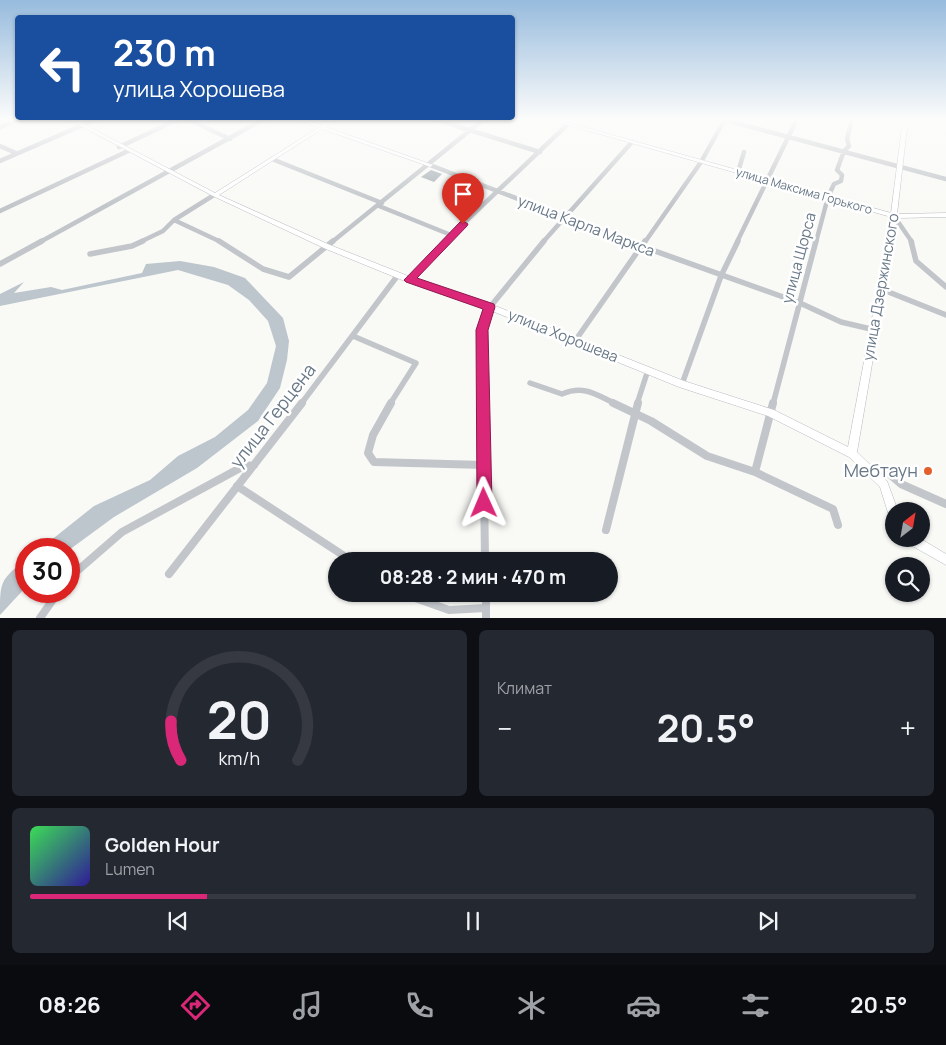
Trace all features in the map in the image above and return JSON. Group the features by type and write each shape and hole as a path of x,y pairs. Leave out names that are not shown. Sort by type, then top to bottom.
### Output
{"street":[{"path":"4,148 16,154"},
{"path":"0,161 30,148"},
{"name":"улица Хорошева","path":"122,148 215,195 328,246 410,280 490,307 682,384 771,413 852,454 884,484 890,502"},
{"path":"0,264 214,148"},
{"path":"90,254 132,246 163,231 174,220 289,148"},
{"name":"улица Карла Маркса","path":"381,148 640,247 800,303 841,322 875,330"},
{"path":"174,220 219,241 229,250 251,260 273,276 289,277 450,148"},
{"path":"527,148 540,152"},
{"path":"410,280 451,235 544,148"},
{"path":"486,552 482,330 490,307 563,218 627,148"},
{"name":"улица Максима Горького","path":"652,148 894,216 946,215"},
{"path":"576,341 700,162 708,148"},
{"path":"682,384 721,276 783,148"},
{"path":"832,148 946,179"},
{"name":"улица Щорса","path":"755,472 828,197 834,184 842,180 842,175 837,170 844,151 847,148"},
{"name":"улица Дзержинского","path":"852,454 894,216 902,148"},
{"path":"0,211 128,151"},
{"path":"738,172 744,152"},
{"path":"272,159 451,235"},
{"path":"894,216 911,239 916,261 946,287"},
{"name":"улица Герцена","path":"169,574 398,275"},
{"path":"881,289 946,314"},
{"path":"353,336 416,363 416,368 405,380 372,437 368,453 374,462 484,465"},
{"path":"606,530 635,412 648,370"},
{"path":"530,384 562,394 574,389 586,390 635,412 707,456 755,472 833,509 838,525"},
{"path":"80,568 122,532 242,466 254,465"},
{"path":"872,473 886,471 901,484 946,504"},
{"path":"238,486 338,552"},
{"path":"926,548 946,560"},
{"path":"426,602 449,610 486,613"},
{"path":"40,618 51,603"}],"shaded area":[{"path":"180,261 214,267 245,278 283,318 289,341 287,360 280,388 258,421 197,468 114,517 80,542 80,538 54,538 94,506 150,480 178,456 215,437 248,410 267,383 276,346 268,321 249,300 228,285 178,270 0,306 0,294 24,282 14,293 51,287 62,290 142,273 146,264"},
{"path":"15,569 15,599 0,615 1,588 6,577"}],"building":[{"path":"431,170 442,174 434,182 421,177"}],"place":[{"name":"Мебтаун","path":"928,471"}],"route":[{"path":"463,224 410,280 490,307 482,330 484,503"}]}
